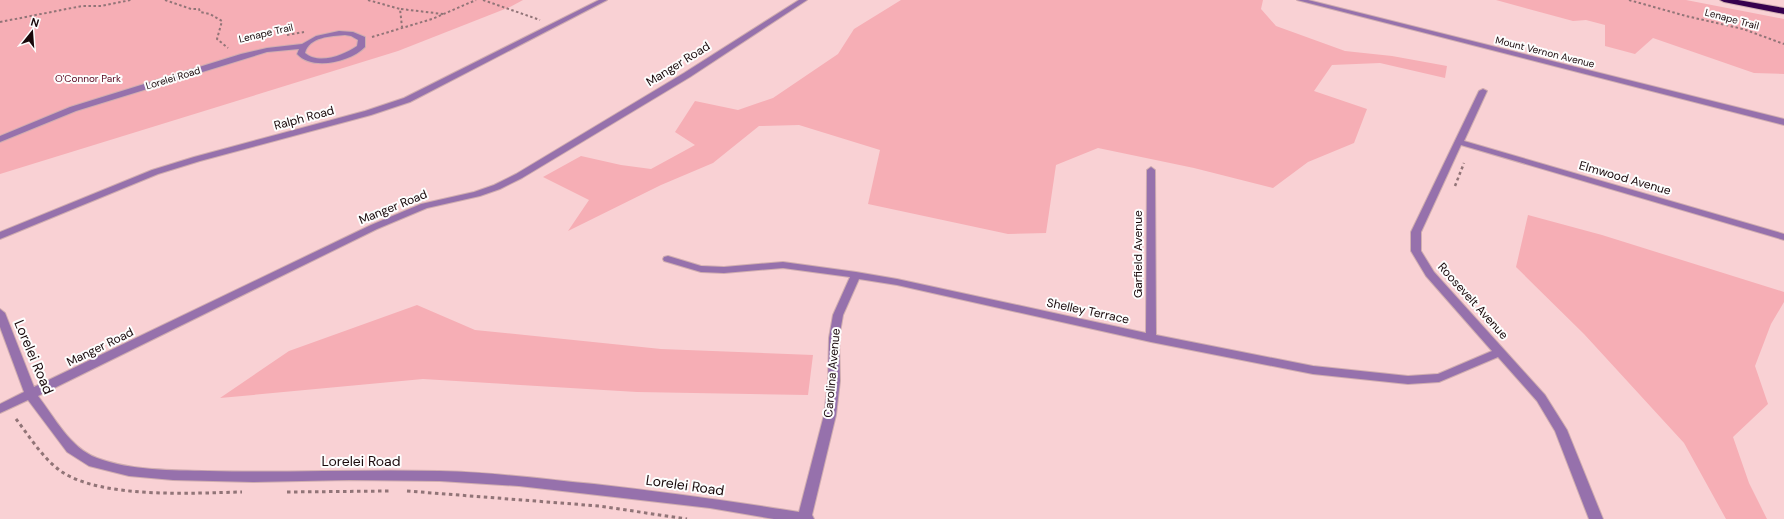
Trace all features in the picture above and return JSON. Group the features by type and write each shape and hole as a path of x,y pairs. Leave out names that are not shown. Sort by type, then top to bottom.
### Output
{"highway":[{"path":"1724,0 1784,11"}],"street":[{"name":"Ralph Road","path":"0,236 154,172 368,113 407,100 604,0"},
{"name":"Manger Road","path":"0,409 374,227 424,206 477,194 497,187 519,176 687,75 804,0"},
{"name":"Mount Vernon Avenue","path":"1300,0 1784,122"},
{"path":"336,34 353,34 362,39 362,43 356,50 349,54 323,61 303,57 301,50 304,46 317,38 336,34"},
{"name":"Lorelei Road","path":"0,139 73,109 244,56 267,50 304,46"},
{"name":"Roosevelt Avenue","path":"1483,91 1416,232 1416,251 1430,274 1541,398 1561,430 1596,519"},
{"name":"Elmwood Avenue","path":"1459,142 1784,237"},
{"name":"Garfield Avenue","path":"1151,170 1151,338"},
{"name":"Shelley Terrace","path":"668,259 701,269 724,270 783,264 898,282 1151,338 1313,370 1408,380 1439,378 1500,352"},
{"name":"Carolina Avenue","path":"804,519 830,415 834,381 834,338 838,315 856,275"},
{"name":"Lorelei Road","path":"0,313 31,395 71,449 93,462 129,471 174,475 253,477 348,475 440,476 519,481 710,503 808,519"}],"path":[{"path":"0,22 82,6 100,6 131,0"},
{"name":"Lenape Trail","path":"165,0 199,9 200,12 210,14 222,21 217,39 230,49"},
{"path":"368,0 400,9 444,14"},
{"path":"370,31 375,36 444,14 476,0"},
{"path":"483,0 540,20"},
{"name":"Lenape Trail","path":"1629,0 1686,16 1743,29 1784,44"},
{"path":"400,9 402,15 402,27"},
{"name":"Lenape Trail","path":"281,37 310,31"},
{"path":"1455,186 1465,160"}],"green space":[{"name":"O'Connor Park","path":"0,0 523,0 510,7 398,51 0,174"},
{"path":"901,0 1263,0 1261,9 1276,26 1345,51 1392,56 1447,66 1445,78 1380,63 1332,65 1314,91 1367,109 1354,143 1308,162 1273,188 1194,168 1098,148 1056,165 1046,233 1008,234 868,204 880,150 799,125 759,126 713,163 661,185 568,231 589,200 543,177 581,156 621,165 651,169 695,145 675,132 695,101 738,110 773,98 838,54 854,29"},
{"path":"1496,0 1686,0 1784,19 1784,74 1754,73 1653,38 1635,54 1605,46 1605,25 1586,20 1573,21"},
{"path":"1528,215 1602,235 1784,292 1784,302 1771,324 1755,366 1768,404 1733,437 1749,483 1767,519 1726,519 1684,443 1584,334 1516,267"},
{"path":"417,305 475,330 661,349 813,355 808,395 637,392 423,379 220,398 289,351"}]}
